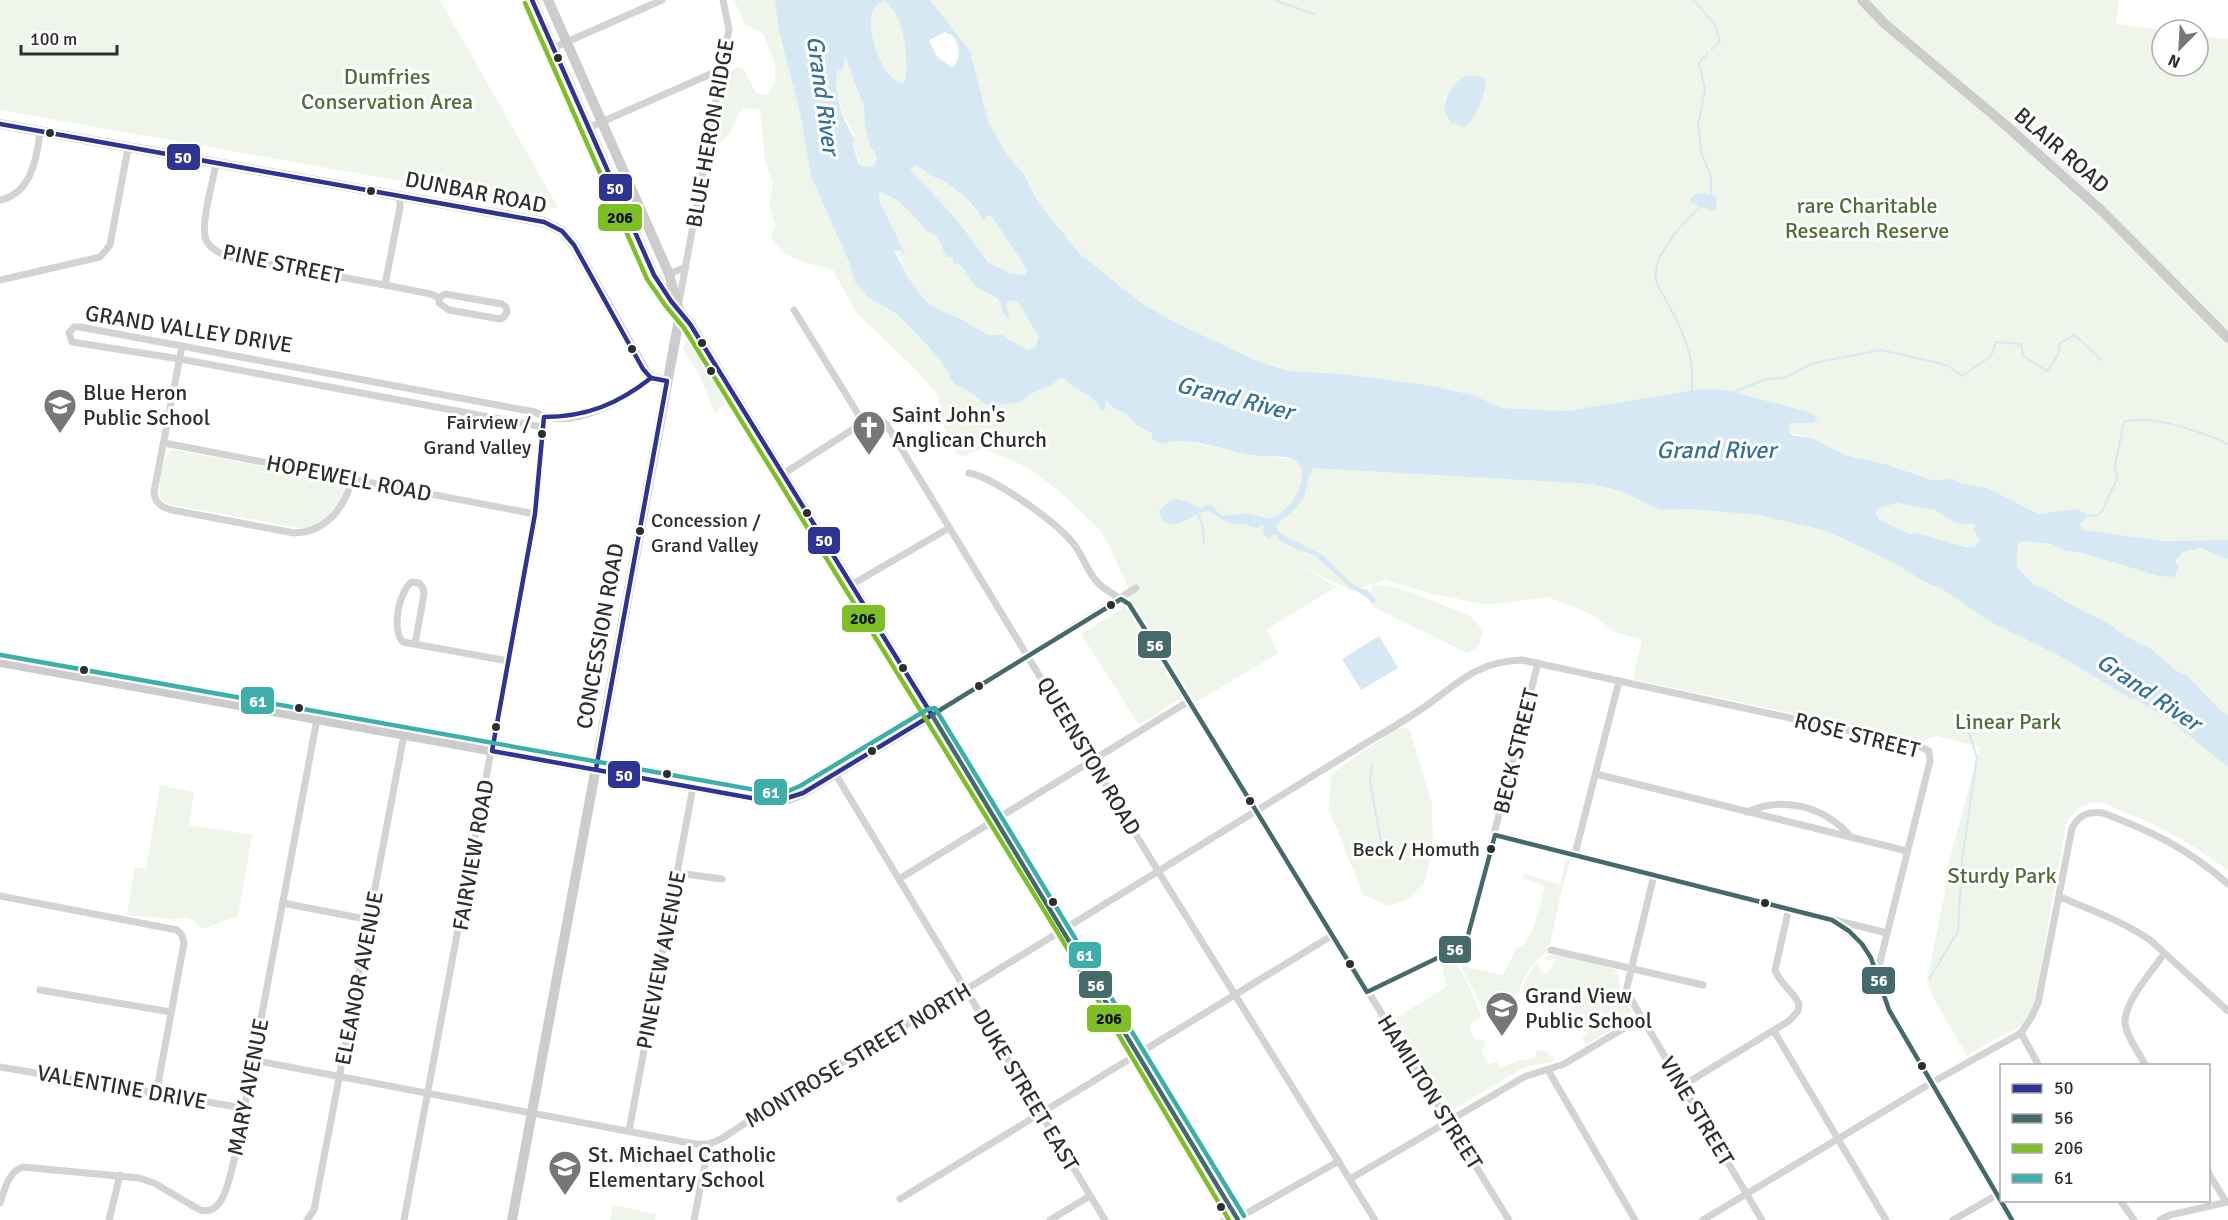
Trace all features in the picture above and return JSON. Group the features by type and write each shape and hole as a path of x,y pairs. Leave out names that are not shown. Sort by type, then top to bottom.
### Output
{"main road":[{"path":"532,0 654,275 690,324 932,715 1140,1054 1237,1218"},
{"path":"548,0 669,274 678,307"},
{"name":"BLAIR ROAD","path":"1862,0 1885,24 2002,122 2102,211 2228,338"},
{"name":"DUNBAR ROAD","path":"0,124 400,198 544,222 561,231 574,245 643,369 651,378"},
{"path":"630,218 641,213"},
{"name":"CONCESSION ROAD","path":"512,1220 678,325 678,307"},
{"path":"651,378 667,381"},
{"path":"0,662 774,800 795,797 836,775 932,715"}],"street":[{"path":"553,48 662,0"},
{"name":"BLUE HERON RIDGE","path":"678,307 729,29 723,0"},
{"path":"588,128 722,69"},
{"path":"0,200 21,188 28,178 34,167 40,132"},
{"path":"0,280 100,257 110,245 128,148"},
{"name":"PINE STREET","path":"216,164 204,228 211,248 218,253 229,257 431,294 439,298 449,294 502,304 506,307 507,312 500,319 448,310 439,303 439,298"},
{"path":"385,285 400,198"},
{"path":"669,274 686,267"},
{"path":"783,474 863,422 795,310"},
{"name":"GRAND VALLEY DRIVE","path":"543,427 362,395 180,359 72,342 69,333 74,327 80,327 455,396 536,412 544,417 561,418 597,411 651,378"},
{"path":"127,351 129,336"},
{"path":"182,346 155,498 161,507 294,532 314,531 327,522 345,500 352,479"},
{"path":"272,378 275,362"},
{"path":"362,395 365,381"},
{"path":"452,410 455,396"},
{"name":"FAIRVIEW ROAD","path":"404,1220 535,514 544,417"},
{"name":"QUEENSTON ROAD","path":"863,422 875,418 887,425 1158,871 1375,1220"},
{"name":"HOPEWELL ROAD","path":"164,443 535,514"},
{"name":"HAMILTON STREET","path":"969,473 979,475 1007,489 1053,525 1072,543 1096,581 1129,604 1509,1220"},
{"path":"851,585 949,528"},
{"path":"415,644 424,594 423,588 418,583 412,582 403,590 396,630 403,642 508,661"},
{"path":"932,715 1136,588"},
{"name":"ROSE STREET","path":"1256,811 1424,707 1456,682 1483,667 1501,661 1522,660 1538,663 1925,748 1929,751 1930,761 1887,933 1879,976 1890,1010 1999,1193"},
{"name":"BECK STREET","path":"1367,992 1456,949 1467,939 1538,663"},
{"path":"1575,854 1619,681"},
{"path":"899,879 1189,701"},
{"name":"MARY AVENUE","path":"0,1203 11,1175 15,1169 23,1167 139,1178 154,1183 206,1212 221,1203 233,1163 317,719"},
{"name":"ELEANOR AVENUE","path":"307,1220 314,1210 404,735"},
{"path":"1596,774 1907,851"},
{"name":"DUKE STREET EAST","path":"836,775 1105,1220"},
{"name":"PINEVIEW AVENUE","path":"629,1131 693,787"},
{"path":"1747,812 1761,805 1803,806 1824,814 1841,825 1851,837"},
{"name":"MONTROSE STREET NORTH","path":"709,1144 721,1139 796,1090 965,990 1256,811"},
{"path":"1703,1220 1932,1083 2020,1034 2038,1002 2072,828 2076,820 2084,814 2093,811 2103,813 2159,835 2187,851 2228,884"},
{"path":"1495,835 1887,933"},
{"path":"678,873 722,879"},
{"name":"VINE STREET","path":"1654,875 1626,991 1762,1220"},
{"path":"0,896 177,930 182,935 184,943 156,1095"},
{"path":"2060,897 2117,920 2148,938 2228,1011"},
{"path":"283,903 370,920"},
{"path":"1682,1086 1789,1022 1798,1011 1796,998 1778,978 1775,970 1789,908"},
{"path":"1833,920 1862,944 1879,976"},
{"path":"900,1199 1333,935"},
{"path":"1551,950 1703,985"},
{"path":"2145,1064 2125,1024 2127,1010 2164,954"},
{"path":"40,990 171,1012"},
{"path":"1350,1179 1524,1077 1564,1064 1641,1018"},
{"path":"1774,1031 1886,1220"},
{"path":"2020,1034 2038,1064"},
{"path":"253,1060 695,1144 709,1144 694,1220"},
{"name":"VALENTINE DRIVE","path":"0,1067 243,1108"},
{"path":"1548,1070 1635,1220"},
{"path":"1224,1220 1247,1214 1339,1161"},
{"path":"109,1220 120,1175"},
{"path":"2160,1220 2170,1215 2227,1202 2210,1175"},
{"path":"1953,1220 1999,1193"},
{"path":"1050,1220 1090,1196"},
{"name":"ROSE STREET","path":"2003,1202 2012,1220"},
{"path":"2121,1202 2134,1220"}],"green space":[{"name":"Dumfries Conservation Area","path":"0,0 440,0 559,209 0,110"},
{"path":"734,0 775,0 778,27 800,113 811,176 849,262 855,281 869,298 897,314 927,345 943,364 954,384 969,391 985,404 1020,402 1029,395 1055,383 1059,378 1093,399 1102,411 1106,401 1125,413 1135,424 1171,440 1256,456 1286,458 1318,467 1592,484 1620,491 1660,510 1689,509 1759,515 1827,531 1890,561 1932,586 1938,586 1987,620 2062,657 2131,699 2136,699 2169,720 2228,767 2228,871 2177,837 2111,806 2095,802 2079,808 2066,823 2035,999 2030,1015 2020,1027 1967,1056 1934,999 1927,980 1945,892 1947,868 1980,747 1937,736 1921,741 1633,679 1642,639 1613,632 1593,615 1548,597 1487,605 1433,594 1384,580 1352,591 1300,565 1336,587 1266,630 1279,653 1198,701 1177,700 1139,725 1081,634 1122,609 1128,587 1100,530 1067,498 1029,468 985,449 974,451 965,457 956,453 941,419 938,396 919,373 856,312 833,270 792,257 771,239 775,224 769,206 773,183 765,160 760,110 743,108 730,133 723,141 717,143 726,76 736,67 744,69 755,92 766,95 772,89 776,74 770,49 763,34 745,24"},
{"name":"rare Charitable Research Reserve","path":"930,0 2119,0 2116,24 2150,28 2150,78 2210,78 2210,37 2228,39 2228,540 2165,541 2083,530 2074,510 2039,514 2014,501 1942,479 1932,480 1882,463 1845,455 1812,438 1789,433 1789,423 1794,423 1700,389 1566,411 1502,408 1473,395 1427,385 1344,374 1289,371 1257,361 1168,319 1140,302 1080,254 1038,202 1025,176 982,135 951,27"},
{"path":"884,1 896,17 904,39 906,73 904,83 889,74 874,43 872,14"},
{"path":"844,56 864,107 865,127 871,149 874,150 878,160 874,167 859,165 852,142 855,138 841,108 836,74"},
{"path":"915,164 953,189 978,214 992,217 1027,269 1025,276 1010,273 989,263 957,220 909,169"},
{"path":"879,192 900,203 927,232 938,237 942,248 952,256 954,261 964,267 979,288 1006,307 1007,302 1014,300 1018,302 1039,337 1035,347 1028,350 1004,335 988,335 925,300 907,276 899,256 893,249 904,255 879,200"},
{"path":"689,338 728,401 715,413 700,376 683,348"},
{"path":"174,450 341,481 345,488 337,506 323,521 305,528 168,504 162,500 160,482 167,455"},
{"path":"1897,503 1935,510 1955,523 1975,524 1980,541 1975,545 1960,546 1921,534 1909,534 1894,528 1885,523 1876,513 1879,508"},
{"path":"2020,541 2052,544 2065,551 2083,553 2158,576 2173,577 2180,556 2192,549 2209,551 2228,559 2228,715 2220,710 2188,676 2173,669 2151,649 2046,589 2033,584 2017,567 2017,547"},
{"path":"1372,585 1395,587 1470,616 1483,630 1478,647 1467,653 1377,609 1371,598"},
{"path":"1397,728 1409,728 1432,804 1433,848 1424,885 1410,899 1387,906 1363,894 1329,810 1331,774"},
{"path":"160,785 194,792 189,825 252,835 238,916 202,929 193,920 186,918 127,915 135,867 146,869"},
{"path":"1566,858 1571,859 1550,945 1548,944 1546,953 1528,971 1518,994 1503,999 1504,1002 1497,1004 1504,1026 1495,1029 1488,1007 1483,1009 1456,957 1464,952 1462,958 1467,967 1503,975 1516,949 1523,945 1533,929 1545,886 1523,879 1524,874 1560,884"},
{"path":"1549,955 1585,960 1620,972 1607,974 1618,974 1621,994 1632,1012 1626,1017 1629,1019 1586,1045 1582,1037 1586,1034 1563,996 1558,998 1544,994 1530,1002 1536,991 1534,989 1526,1003 1523,991 1527,978 1537,963 1541,971 1546,974 1556,960 1553,958 1549,961 1543,958"},
{"path":"1453,958 1465,978 1480,1013 1480,1018 1471,1024 1470,1031 1476,1041 1480,1039 1485,1042 1485,1047 1481,1050 1489,1064 1497,1061 1501,1068 1522,1059 1523,1061 1535,1058 1536,1051 1542,1050 1549,1052 1547,1054 1551,1057 1553,1055 1555,1061 1523,1068 1451,1111 1394,1019 1446,987 1442,964"},
{"path":"613,1205 656,1214 655,1220 610,1220"}],"water":[{"name":"Grand River","path":"775,0 930,0 970,51 988,121 1006,154 1025,176 1038,202 1080,254 1140,302 1168,319 1257,361 1289,371 1344,374 1427,385 1473,395 1502,408 1566,411 1700,389 1725,390 1808,412 1818,418 1813,423 1789,423 1789,433 1794,436 1812,438 1845,455 1885,464 1932,480 1953,479 1961,484 1987,488 2039,514 2076,509 2088,515 2080,525 2083,530 2164,541 2228,540 2228,559 2200,548 2183,552 2175,562 2179,565 2173,577 2158,576 2083,553 2065,551 2052,544 2021,541 2017,547 2017,567 2033,584 2104,621 2129,638 2151,649 2173,669 2188,676 2220,710 2228,715 2228,767 2169,720 2136,699 2131,699 2062,657 1987,620 1938,586 1932,586 1890,561 1827,531 1759,515 1689,509 1660,510 1620,491 1592,484 1314,468 1301,501 1276,525 1277,529 1281,534 1324,556 1355,587 1368,590 1377,601 1372,604 1368,598 1351,588 1313,554 1280,541 1276,535 1272,535 1269,540 1263,532 1263,525 1257,528 1249,527 1246,523 1230,523 1209,511 1200,512 1179,523 1166,523 1159,510 1174,498 1189,502 1200,509 1205,505 1211,505 1222,516 1245,513 1270,519 1284,510 1295,498 1301,483 1302,467 1295,460 1285,457 1257,456 1194,442 1172,441 1163,444 1152,439 1152,433 1135,424 1125,413 1106,401 1105,410 1102,411 1093,399 1064,379 1059,378 1055,383 1029,395 1020,402 994,406 985,404 969,391 954,384 943,364 897,314 869,298 855,282 849,262 811,176 800,113 778,27","holes":["884,1 891,7 901,27 906,51 904,83 896,81 889,75 874,44 871,23 872,15 878,5","945,32 958,43 958,57 953,68 938,58 929,40","845,57 864,107 865,127 871,149 874,150 877,160 873,167 859,165 852,142 855,139 843,115 836,86 838,69 841,72","915,165 950,185 970,203 985,223 986,215 992,217 1027,269 1025,275 1010,273 989,263 957,220 910,169","879,192 900,203 927,232 935,235 947,257 952,257 955,264 958,263 961,266 976,286 998,299 1002,311 1008,318 1007,302 1014,300 1018,302 1039,337 1035,347 1028,350 1004,335 988,335 934,307 925,300 907,276 894,250 906,256 879,200","1897,503 1935,510 1955,523 1975,524 1974,529 1980,541 1974,546 1965,547 1918,533 1909,534 1879,519 1876,513 1879,508"]},
{"path":"1467,75 1486,79 1482,98 1473,119 1464,127 1451,123 1444,110 1451,90"},
{"path":"1704,193 1717,197 1716,208 1712,211 1689,202 1694,194"},
{"path":"1379,636 1398,668 1361,690 1342,659"}],"waterway":[{"path":"1274,0 1314,14"},
{"path":"1693,0 1714,23 1720,41 1712,49"},
{"path":"1708,53 1699,63 1705,89 1698,126 1702,154 1711,177 1711,196"},
{"path":"1692,390 1692,367 1687,346 1680,327 1657,283 1656,271 1664,250 1701,206"},
{"path":"1734,392 1766,379 1784,378 1813,363 1881,350 1947,365 1962,376 1991,356 1996,342 2021,344 2023,356 2047,371 2058,355 2060,343 2075,335 2101,360"},
{"path":"2088,515 2096,516 2101,513 2117,479 2115,465 2124,422 2135,420 2162,422 2190,429 2228,444"},
{"path":"1197,512 1202,524 1204,544"},
{"path":"1930,978 1958,931 1962,861 1977,757 1966,724"},
{"path":"1372,764 1370,782 1384,856"}],"transit line":[{"name":"50","path":"532,0 654,275 690,324 932,715"},
{"name":"206","path":"525,3 647,279 684,328 1058,933 1229,1220"},
{"name":"50","path":"0,124 544,222 562,231 574,245 643,369 651,378"},
{"name":"50","path":"596,769 667,381 651,378 614,402 588,412 544,417 535,514 492,751 757,799 781,800 803,793 932,715"},
{"name":"56","path":"1238,1220 932,715 1121,599 1129,604 1151,639 1367,992 1456,949 1467,939 1495,835 1832,920 1849,931 1862,944 1871,958 1889,1010 2000,1200"},
{"name":"61","path":"1,655 767,792 786,792 800,786 928,709 935,708 1244,1216"},
{"name":"56","path":"2001,1202 2012,1220"}],"place":[{"name":"Blue Heron Public School","path":"60,434"},
{"name":"Fairview / Grand Valley","path":"542,434"},
{"name":"Saint John's Anglican Church","path":"869,456"},
{"name":"Concession / Grand Valley","path":"640,531"},
{"name":"Beck / Homuth","path":"1491,849"},
{"name":"Grand View Public School","path":"1502,1037"},
{"name":"St. Michael Catholic Elementary School","path":"565,1196"}],"park label":[{"name":"Linear Park","path":"2008,721"},
{"name":"Sturdy Park","path":"2002,875"}]}
